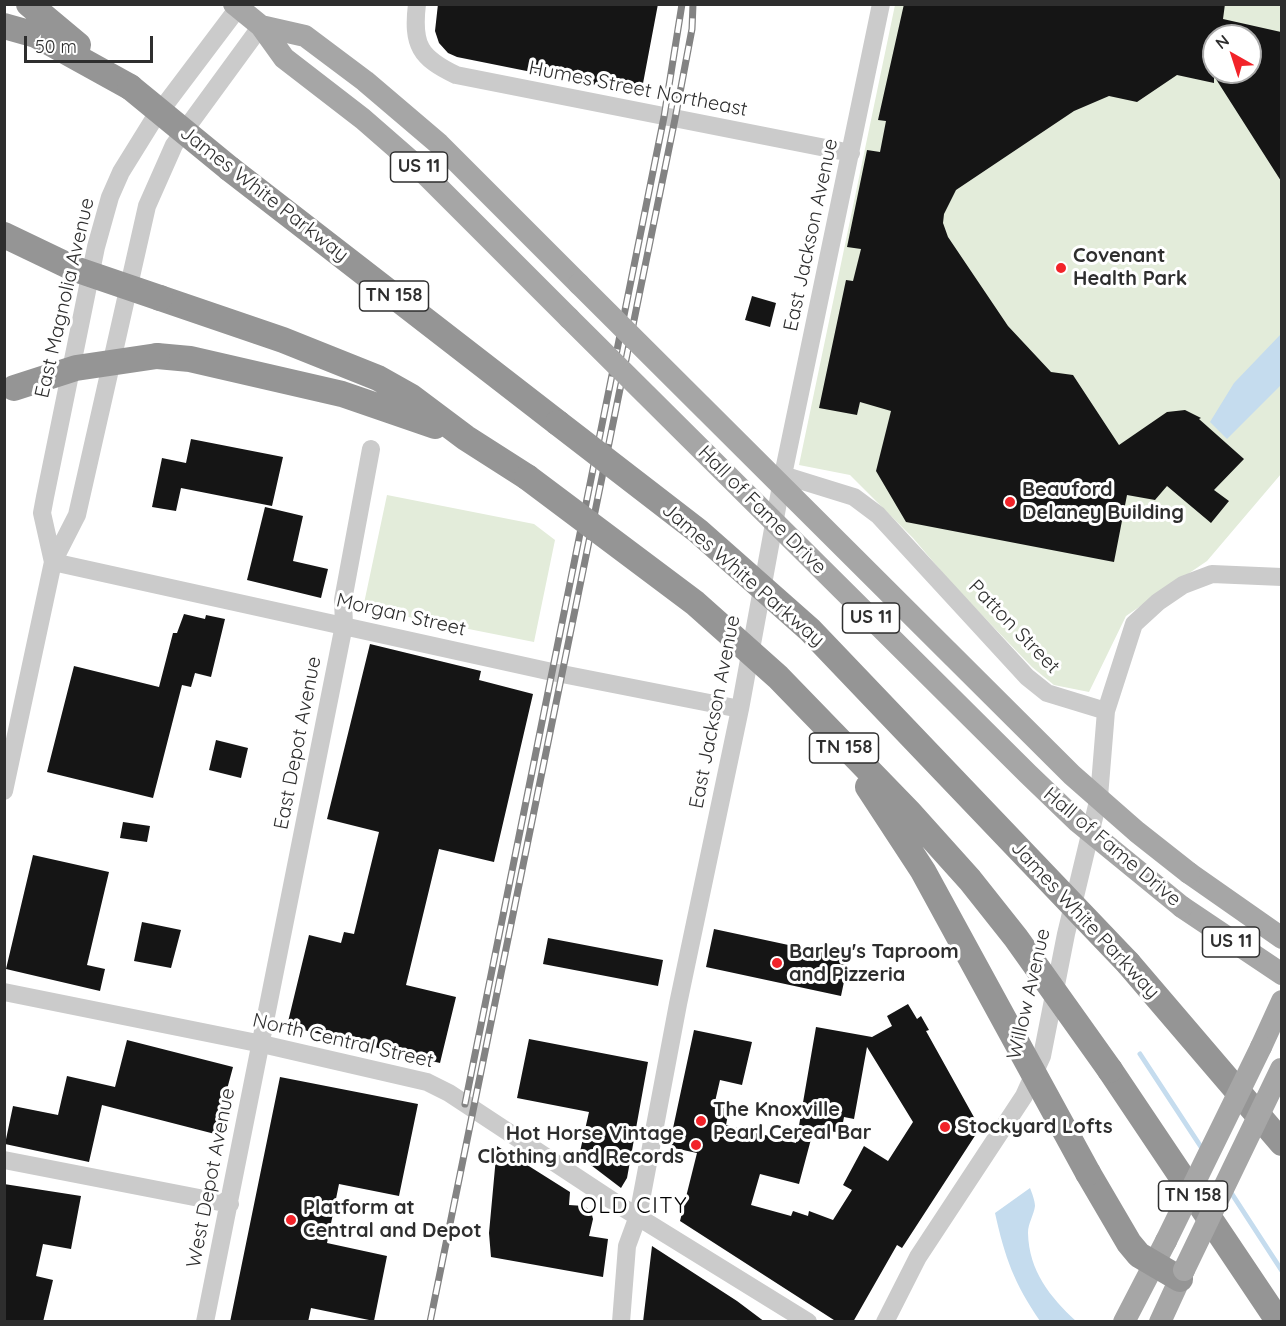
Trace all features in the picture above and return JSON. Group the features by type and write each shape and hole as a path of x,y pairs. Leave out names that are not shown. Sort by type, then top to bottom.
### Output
{"highway":[{"path":"29,4 130,87"},
{"path":"4,26 36,35 130,87"},
{"name":"James White Parkway","path":"130,87 230,169 698,531 810,630 1128,963 1281,1143"},
{"path":"4,235 75,268 283,340 378,378 410,396 466,438"},
{"path":"9,391 76,368 156,356 190,359 342,394 402,412 466,438"},
{"name":"TN 158","path":"466,438 527,477 695,603 778,677 840,744 908,811 970,880 1016,938 1110,1070 1279,1322"},
{"path":"840,744 923,871 1088,1173 1129,1243 1139,1255 1153,1265 1182,1274"}],"main road":[{"name":"Hall of Fame Drive","path":"236,6 261,26 284,58 363,119 418,167 1078,822 1182,907 1281,974"},
{"name":"Hall of Fame Drive","path":"261,26 305,36 373,88 439,144 1072,775 1137,832 1189,873 1281,938"},
{"path":"1127,1316 1261,1047 1281,1001"},
{"path":"1160,1322 1281,1069"}],"street":[{"name":"Humes Street Northeast","path":"417,4 414,24 417,41 423,54 435,65 456,75 851,153"},
{"name":"East Jackson Avenue","path":"621,1322 627,1246 638,1216 678,1004 740,710 783,475 881,4"},
{"name":"East Magnolia Avenue","path":"53,562 42,513 96,247 111,197 121,172 152,122 236,6"},
{"name":"East Magnolia Avenue","path":"4,791 53,562 77,515 147,206 174,145 261,26"},
{"name":"East Depot Avenue","path":"262,1044 344,625 343,600 371,449"},
{"name":"Patton Street","path":"783,475 854,497 878,515 1028,677 1047,693 1106,711"},
{"name":"Morgan Street","path":"53,562 552,672 740,710"},
{"path":"1106,711 1134,624 1158,602 1183,585 1212,574 1281,577"},
{"name":"Willow Avenue","path":"885,1322 918,1257 1024,1096 1042,1056 1066,934 1099,797 1106,711"},
{"name":"North Central Street","path":"4,992 262,1044 433,1084 808,1322"},
{"name":"West Depot Avenue","path":"206,1322 262,1044"},
{"path":"4,1161 230,1204"}],"green space":[{"name":"Covenant Health Park","path":"895,5 1281,5 1281,474 1207,561 1126,616 1089,692 1054,685 1032,667 953,585 913,538 850,475 799,465"},
{"path":"387,495 534,524 555,540 534,642 363,608"}],"water":[{"path":"1281,334 1281,385 1227,439 1210,422 1234,383"},
{"path":"1030,1188 1035,1206 1028,1233 1032,1259 1050,1293 1076,1321 1040,1321 1023,1294 1007,1257 995,1213"}],"building":[{"path":"438,4 658,4 641,94 457,57 448,53 439,43 435,31"},
{"path":"904,4 1225,4 1223,19 1245,24 1202,24 1202,80 1177,75 1137,102 1109,96 1074,111 956,190 944,214 943,223 948,237 1008,326 1051,372 1073,375 1119,445 1167,412 1185,410 1201,418 1199,419 1244,459 1214,490 1229,501 1211,523 1167,486 1155,500 1127,495 1114,562 906,522 876,471 891,411 860,402 857,415 819,408 846,280 853,281 861,249 847,247 867,150 880,152 886,121 878,120"},
{"path":"1262,28 1281,32 1281,181 1219,84 1262,84"},
{"path":"752,296 776,303 770,327 745,320"},
{"path":"191,439 283,457 272,506 181,488 176,511 152,507 162,458 186,463"},
{"path":"265,507 303,516 293,561 328,569 321,598 247,580"},
{"path":"184,614 205,619 206,615 225,619 211,677 195,673 191,687 182,685 153,798 47,772 74,666 159,687 173,633 177,633"},
{"path":"370,644 481,671 479,680 533,694 494,862 439,849 406,985 456,997 440,1063 287,1026 309,935 341,943 344,932 354,934 379,832 327,819"},
{"path":"216,740 248,748 241,778 209,770"},
{"path":"123,822 150,826 147,842 120,838"},
{"path":"33,855 109,872 87,965 105,969 100,991 6,969"},
{"path":"142,922 181,930 171,968 134,961"},
{"name":"Barley's Taproom and Pizzeria","path":"714,929 849,958 841,996 706,967"},
{"path":"548,938 663,960 658,986 543,964"},
{"path":"908,1004 917,1019 921,1016 929,1030 926,1031 980,1128 902,1248 897,1245 853,1322 837,1322 680,1221 697,1153 669,1147 694,1030 752,1042 742,1085 720,1080 714,1106 729,1109 726,1125 796,1143 816,1027 872,1037 892,1026 887,1016","holes":["867,1047 913,1122 888,1161 864,1146 843,1185 852,1190 833,1220 809,1211 808,1216 793,1211 791,1216 751,1205 760,1174 799,1184 814,1128 841,1133 844,1117 854,1119"]},
{"path":"529,1039 648,1062 627,1178 621,1188 579,1156 589,1112 517,1098"},
{"path":"127,1040 233,1067 215,1134 102,1105 89,1162 5,1144 13,1106 58,1115 67,1076 115,1087"},
{"name":"Platform at Central and Depot","path":"280,1077 418,1104 399,1196 339,1184 327,1243 387,1256 374,1321 311,1308 308,1322 230,1322"},
{"path":"497,1146 570,1192 569,1205 584,1206 591,1211 593,1219 589,1236 608,1239 603,1277 491,1257 489,1233"},
{"path":"4,1184 81,1196 71,1249 43,1244 36,1276 53,1280 43,1322 4,1322"},
{"path":"652,1246 737,1301 765,1322 643,1322"}],"waterway":[{"path":"1140,1054 1203,1150"},
{"path":"1230,1191 1282,1271"}],"railway":[{"path":"465,1104 664,117 682,4"},
{"path":"430,1322 675,119 692,29 693,4"}],"place":[{"name":"Covenant Health Park","path":"1061,268"},
{"name":"Beauford Delaney Building","path":"1010,502"},
{"name":"Barley's Taproom and Pizzeria","path":"777,963"},
{"name":"The Knoxville Pearl Cereal Bar","path":"701,1121"},
{"name":"Stockyard Lofts","path":"945,1127"},
{"name":"Hot Horse Vintage Clothing and Records","path":"696,1145"},
{"name":"Platform at Central and Depot","path":"291,1220"}],"district":[{"name":"OLD CITY","path":"634,1206"}]}
